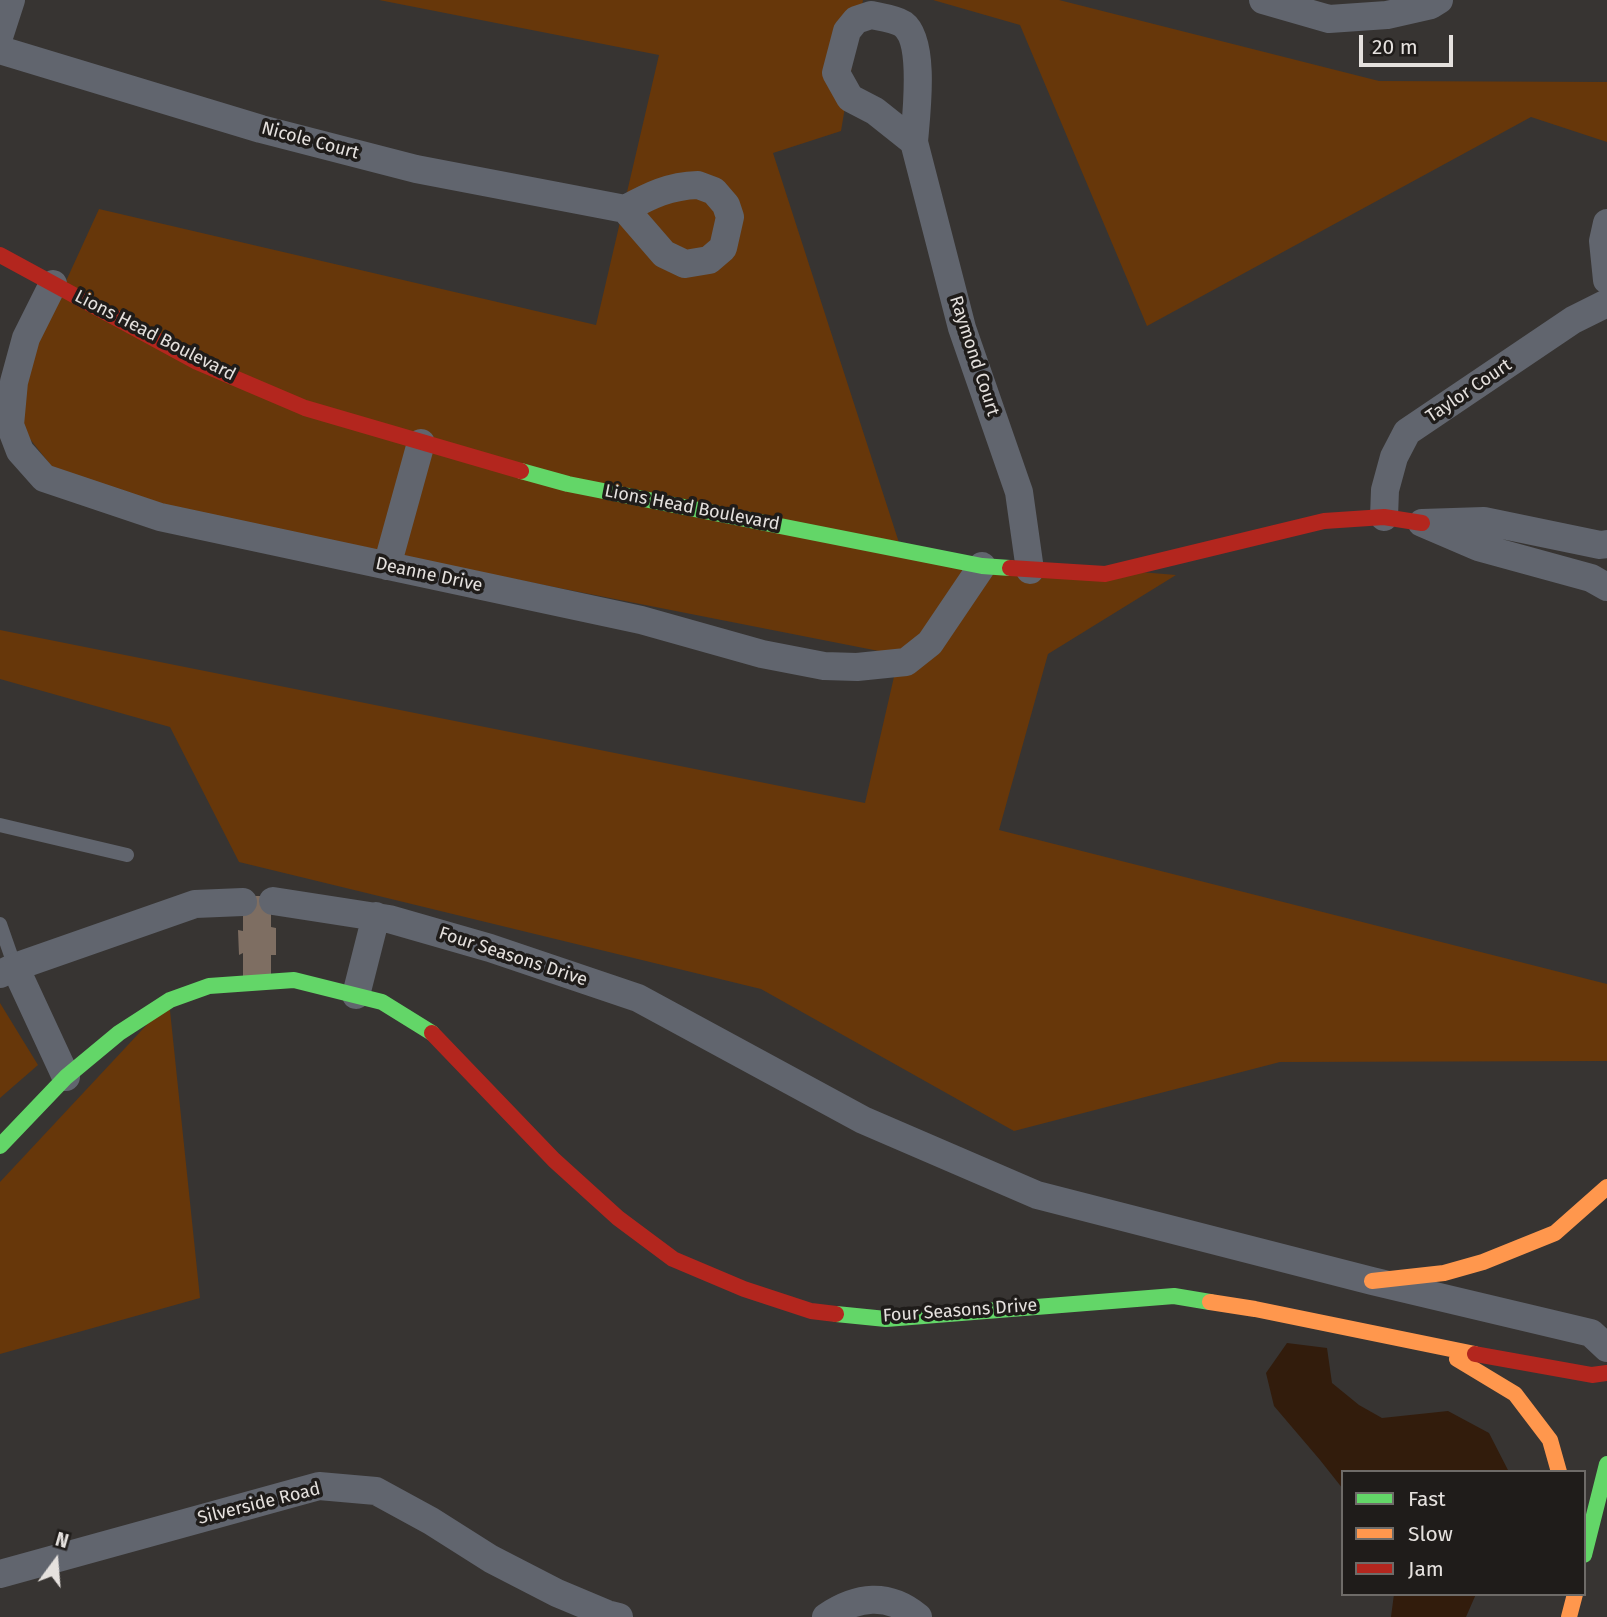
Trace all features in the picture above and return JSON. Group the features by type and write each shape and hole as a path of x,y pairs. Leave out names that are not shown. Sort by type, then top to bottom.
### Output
{"street":[{"path":"0,34 11,0"},
{"path":"1263,0 1329,19 1387,15 1431,5 1439,0"},
{"name":"Nicole Court","path":"0,50 261,129 416,169 625,209"},
{"name":"Raymond Court","path":"914,142 962,328 1019,492 1030,570"},
{"path":"1607,223 1603,241 1607,280"},
{"name":"Lions Head Boulevard","path":"0,255 197,362 305,408 568,484 982,566 1105,574 1324,521 1384,517 1422,523 1485,521 1600,545 1607,544"},
{"name":"Deanne Drive","path":"52,284 26,338 14,382 10,425 20,451 44,478 160,517 641,620 762,654 824,666 857,667 906,662 930,643 982,566"},
{"name":"Taylor Court","path":"1384,517 1385,490 1394,457 1407,432 1573,320 1607,303"},
{"path":"387,566 421,443"},
{"name":"Lions Head Boulevard","path":"1422,523 1478,547 1591,578 1607,587"},
{"name":"Four Seasons Drive","path":"274,901 389,919 490,948 638,998 863,1120 1037,1195 1372,1281 1591,1333 1607,1348"},
{"path":"66,1077 8,970 195,904 243,902"},
{"path":"356,995 376,916"},
{"name":"Four Seasons Drive","path":"0,1146 66,1077 119,1033 170,1000 209,986 294,980 382,1002 430,1031 554,1160 629,1226 673,1259 744,1289 811,1311 886,1319 1174,1296 1255,1309 1437,1348 1592,1374 1607,1373"},
{"path":"1372,1281 1444,1273 1483,1262 1555,1233 1607,1187"},
{"path":"1437,1348 1515,1394 1550,1440 1558,1470"},
{"path":"1586,1547 1607,1464"},
{"name":"Silverside Road","path":"0,1574 319,1486 376,1491 431,1521 491,1559 557,1593 611,1616"},
{"path":"1569,1617 1574,1596"},
{"path":"826,1617 843,1606 864,1600 887,1601 908,1609 918,1617"}],"lane":[{"path":"0,825 127,855"},
{"path":"0,923 8,970"}],"shaded area":[{"path":"379,0 863,0 841,131 773,153 902,552 1176,575 1048,654 999,830 1607,984 1607,1061 1280,1062 1014,1131 761,989 239,862 170,727 0,679 0,630 865,803 899,655 72,492 7,410 99,209 596,325 659,55"},
{"path":"933,0 1059,0 1379,81 1607,82 1607,142 1531,117 1147,326 1020,25"},
{"path":"169,1001 200,1298 0,1354 0,1182"},
{"path":"0,1003 38,1065 0,1098"},
{"path":"1287,1343 1327,1348 1332,1383 1359,1405 1382,1418 1448,1411 1489,1433 1508,1470 1341,1470 1341,1486 1274,1406 1266,1373"},
{"path":"1394,1596 1475,1596 1466,1617 1391,1617"}],"building":[{"path":"243,896 271,896 271,927 276,928 276,955 271,955 271,981 243,981 243,953 239,955 238,930 243,931"}],"traffic: fast":[{"path":"521,471 568,484 982,566 1010,568"},
{"path":"0,1146 66,1077 119,1033 170,1000 209,986 294,980 382,1002 432,1033"},
{"path":"836,1314 886,1319 1174,1296 1210,1302"},
{"path":"1586,1547 1607,1464"}],"traffic: slow":[{"path":"1372,1281 1444,1273 1483,1262 1555,1233 1607,1187"},
{"path":"1210,1302 1475,1354"},
{"path":"1457,1359 1515,1394 1550,1440 1558,1470"},
{"path":"1569,1617 1574,1596"}],"traffic: jam":[{"path":"0,255 197,362 305,408 521,471"},
{"path":"1010,568 1105,574 1324,521 1384,517 1422,523"},
{"path":"432,1033 554,1160 618,1218 673,1259 744,1289 811,1311 836,1314"},
{"path":"1475,1354 1592,1375 1607,1373"}]}
